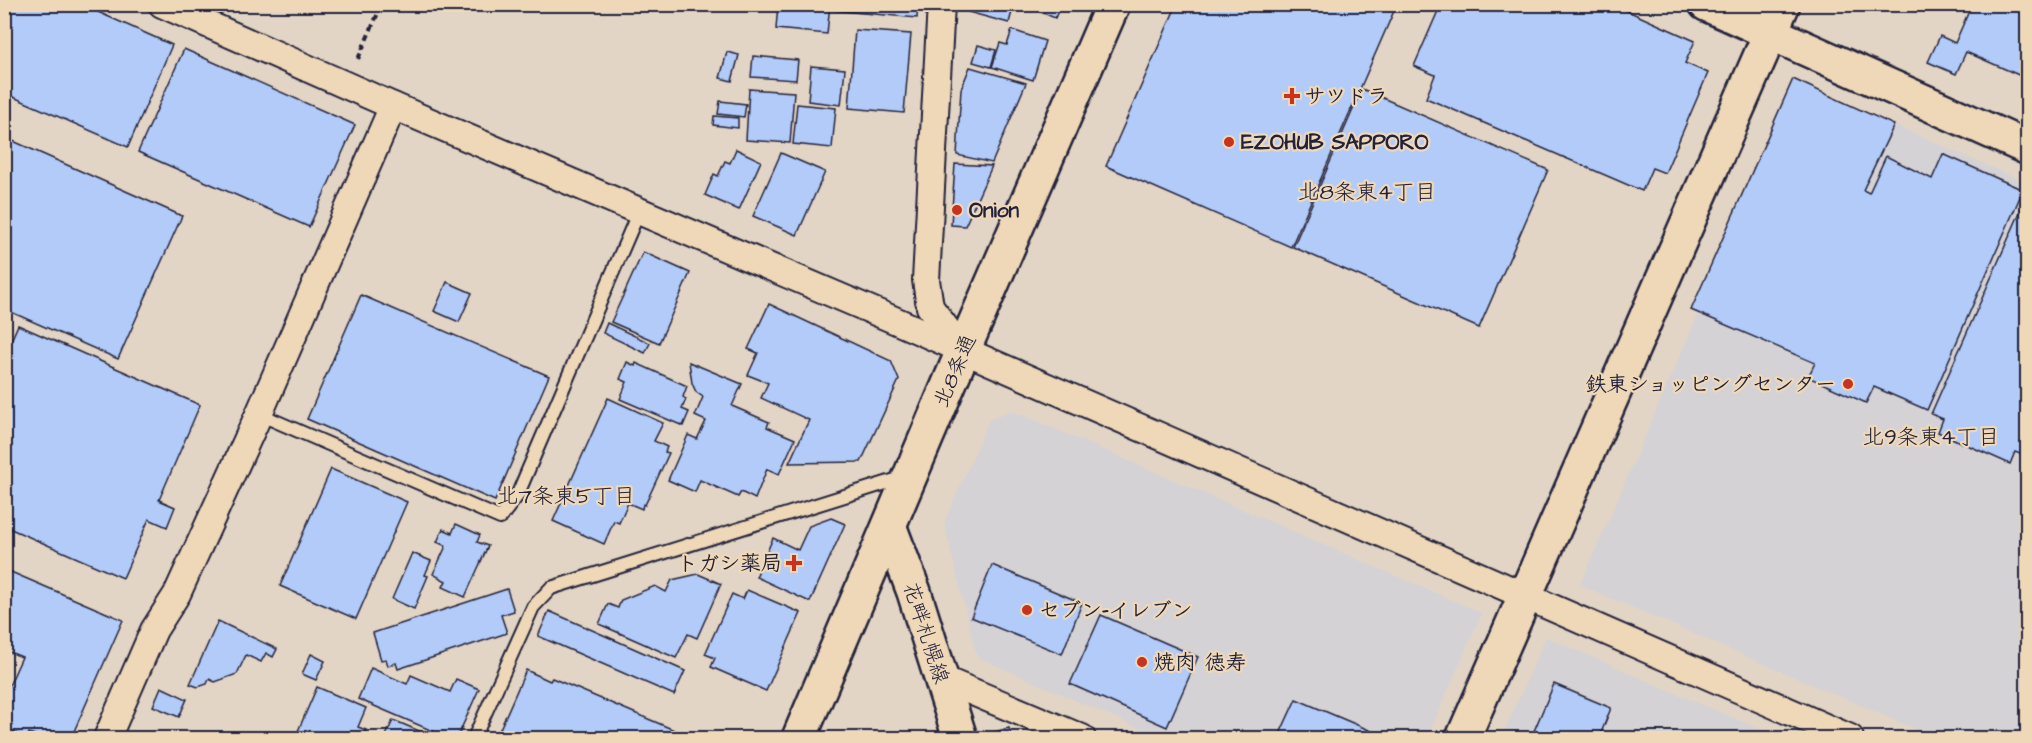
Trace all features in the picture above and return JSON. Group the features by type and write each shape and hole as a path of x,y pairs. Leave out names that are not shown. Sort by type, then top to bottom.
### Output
{"street":[{"path":"162,4 1850,738"},
{"path":"941,4 926,280 930,306 963,351"},
{"name":"北8条通","path":"799,738 1113,4"},
{"path":"1706,4 1776,19 2028,148"},
{"path":"1463,738 1776,19"},
{"path":"107,738 154,630 177,594 259,414 393,106"},
{"name":"花畔札幌線","path":"890,528 914,591 960,738"},
{"path":"942,679 1082,738"}],"lane":[{"path":"259,414 500,519 517,496 639,211"},
{"path":"474,738 533,607 551,588 912,475"}],"path":[{"path":"357,62 382,4"}],"shaded area":[{"name":"鉄東ショッピングセンター","path":"1799,83 2027,183 2027,738 1936,738 1580,585"},
{"path":"1011,410 1482,613 1427,738 1161,738 977,657 944,523 989,420"},
{"path":"1546,637 1780,738 1501,738"}],"building":[{"path":"4,4 80,4 172,45 128,147 4,93"},
{"path":"778,4 830,4 827,34 776,29"},
{"path":"832,4 918,4 917,18 831,10"},
{"path":"970,4 1014,4 1009,23 968,12"},
{"path":"1030,4 1061,4 1055,18 1029,7"},
{"path":"1177,4 1397,4 1291,247 1106,166"},
{"path":"1441,4 1612,4 1695,41 1685,63 1708,73 1665,173 1652,168 1642,191 1426,98 1435,75 1414,66"},
{"path":"1972,4 2028,4 2028,79 1966,52 1956,74 1928,62 1940,36 1955,43"},
{"path":"855,30 911,34 904,113 849,108"},
{"path":"1012,30 1045,41 1033,80 992,67 1000,43 1007,45"},
{"path":"978,45 996,50 991,67 973,62"},
{"path":"184,49 355,125 309,227 138,152"},
{"path":"727,52 739,55 732,81 720,78"},
{"path":"753,56 798,60 796,80 751,77"},
{"path":"811,66 845,69 841,105 808,101"},
{"path":"970,67 1026,83 992,163 957,155 961,89"},
{"path":"1793,79 1894,125 1863,190 1869,193 1886,156 1932,179 1943,154 2023,190 1927,410 1874,387 1866,403 1808,377 1815,363 1691,310"},
{"path":"749,89 794,92 790,143 746,140"},
{"path":"1362,89 1548,170 1479,328 1293,247"},
{"path":"720,101 746,104 744,117 718,114"},
{"path":"797,104 836,108 832,148 793,144"},
{"path":"714,116 738,118 738,128 713,125"},
{"path":"4,137 182,216 118,359 4,309"},
{"path":"736,149 761,161 739,210 705,195 714,174 718,176 725,161 730,163"},
{"path":"781,153 825,172 797,235 753,216"},
{"path":"955,164 992,166 965,226 951,225"},
{"path":"2028,194 2028,457 2015,452 2010,464 1938,432 1943,419 1931,414"},
{"path":"643,252 690,273 659,343 611,322"},
{"path":"447,282 472,293 459,322 434,311"},
{"path":"361,295 549,376 495,501 307,419"},
{"path":"769,304 891,361 899,380 861,462 789,463 809,420 761,398 768,383 748,375 758,353 748,349"},
{"path":"607,323 650,343 645,353 603,333"},
{"path":"18,325 200,405 159,500 175,507 167,527 149,519 123,578 4,526 4,343 9,345"},
{"path":"627,362 635,366 636,363 687,386 682,409 689,412 683,426 620,399 627,382 620,379"},
{"path":"689,362 742,384 732,406 769,422 767,427 795,439 779,474 767,469 755,499 741,492 738,497 700,480 695,492 668,480 688,435 697,439 706,421 695,416 703,397 696,392 692,383"},
{"path":"608,398 663,423 654,441 667,447 665,452 669,453 645,505 643,504 642,509 628,503 619,523 614,521 604,544 553,521"},
{"path":"331,469 407,502 356,619 280,586"},
{"name":"トガシ薬局","path":"831,518 845,524 810,602 756,577 773,538 798,550 809,526"},
{"path":"456,524 480,535 477,542 488,546 465,597 443,587 446,581 433,574 446,546 437,542 443,529 452,533"},
{"path":"412,553 431,561 425,575 428,576 414,609 392,599"},
{"name":"セブン-イレブン","path":"992,565 1082,603 1062,654 971,617"},
{"path":"4,569 123,620 71,738 43,738 29,733 27,738 4,728 4,697 22,657 4,650"},
{"path":"698,574 721,584 697,638 688,634 676,658 599,624 608,604 618,608 621,600 655,586 666,592 672,580"},
{"path":"507,589 514,611 501,615 507,633 398,669 396,663 388,666 386,659 381,660 373,633"},
{"path":"747,590 801,613 766,691 711,667 715,658 705,654 732,594 743,599"},
{"path":"549,611 685,671 674,695 538,636"},
{"path":"1101,615 1198,657 1167,727 1070,684"},
{"path":"218,621 277,649 273,657 266,653 261,662 246,655 237,674 215,682 209,679 207,684 198,687 190,684"},
{"path":"311,654 325,661 316,680 302,674"},
{"path":"371,668 407,684 411,675 450,692 456,679 479,689 457,738 449,738 358,699"},
{"path":"526,670 550,681 552,678 693,738 496,738"},
{"path":"1554,684 1611,708 1599,738 1531,738"},
{"path":"161,687 187,699 179,717 153,706"},
{"path":"317,687 366,708 358,727 366,730 362,738 295,738"},
{"path":"1296,699 1388,738 1278,738"},
{"path":"393,720 436,738 385,738"},
{"path":"1009,728 1012,738 981,738 980,736"}],"place":[{"name":"サツドラ","path":"1292,96"},
{"name":"EZOHUB SAPPORO","path":"1229,142"},
{"name":"Onion","path":"957,210"},
{"name":"鉄東ショッピングセンター","path":"1848,384"},
{"name":"トガシ薬局","path":"794,563"},
{"name":"セブン-イレブン","path":"1027,610"},
{"name":"焼肉 徳寿","path":"1142,662"}],"district":[{"name":"北8条東4丁目","path":"1367,192"},
{"name":"北9条東4丁目","path":"1931,437"},
{"name":"北7条東5丁目","path":"566,496"}]}
